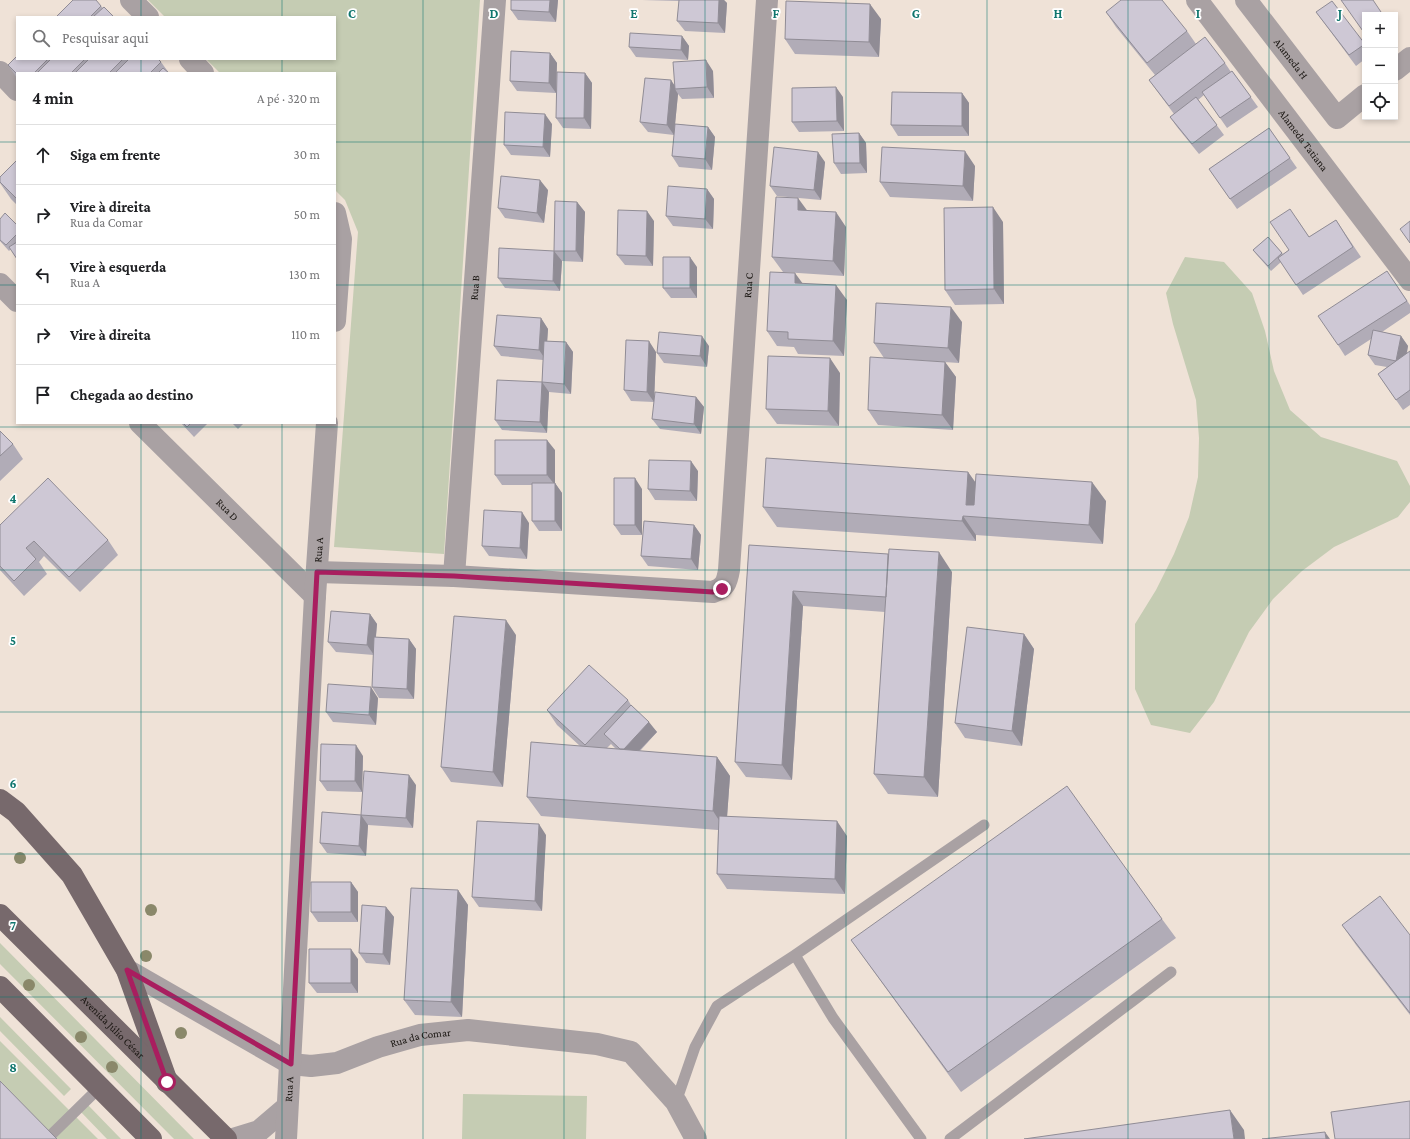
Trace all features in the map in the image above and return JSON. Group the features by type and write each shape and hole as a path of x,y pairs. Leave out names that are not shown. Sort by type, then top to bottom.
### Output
{"main road":[{"path":"0,800 16,812 72,875 127,970 167,1082"},
{"name":"Avenida Júlio César","path":"0,915 226,1139"},
{"path":"0,987 151,1139"}],"street":[{"path":"131,0 147,16"},
{"name":"Rua B","path":"454,576 495,0"},
{"name":"Rua C","path":"317,572 454,576 713,592 722,589 727,582 730,570 767,0"},
{"name":"Alameda Tatiana","path":"1197,0 1410,280"},
{"name":"Alameda H","path":"1246,0 1337,118 1362,97"},
{"path":"1398,68 1410,58"},
{"path":"191,60 202,72"},
{"path":"0,72 16,89"},
{"path":"336,216 341,239 336,307"},
{"path":"0,284 16,300"},
{"name":"Rua D","path":"141,424 315,596"},
{"name":"Rua A","path":"286,1139 315,596 327,424"},
{"name":"Rua da Comar","path":"127,970 291,1064 311,1066 337,1063 378,1047 420,1035 468,1030 597,1044 631,1052 676,1102 696,1139"},
{"name":"Rua A","path":"232,1139 259,1131 287,1107"}],"lane":[{"path":"676,1102 695,1047 717,1006 795,955 984,825"},
{"path":"795,955 833,1018 921,1139"},
{"path":"950,1139 1171,972"},
{"path":"47,1139 100,1087"}],"green space":[{"path":"148,0 480,0 444,554 334,547 358,232 345,200 336,191 336,72 219,72 207,60 336,60 336,16 164,16"},
{"path":"1185,257 1224,262 1252,293 1265,331 1274,371 1290,410 1321,437 1397,461 1410,486 1410,502 1398,517 1334,547 1302,571 1273,599 1249,632 1214,702 1190,733 1151,725 1135,689 1135,624 1156,590 1174,554 1189,517 1198,477 1199,438 1196,400 1173,324 1166,293"},
{"path":"0,943 194,1139 174,1139 0,964"},
{"path":"0,1017 71,1089 64,1096 0,1031"},
{"path":"0,1041 98,1139 0,1139"},
{"path":"463,1094 587,1096 586,1139 462,1139"},
{"path":"88,1105 121,1139 107,1139 81,1112"}],"building":[{"path":"73,0 96,0 101,6 91,16 57,16"},
{"path":"511,0 550,0 549,12 511,10"},
{"path":"679,0 719,0 718,23 677,21"},
{"path":"1121,0 1162,0 1187,31 1147,63 1106,12"},
{"path":"1341,0 1373,0 1381,12 1362,12 1362,30"},
{"path":"786,1 870,4 869,42 785,39"},
{"path":"1332,1 1362,40 1362,46 1349,55 1316,12"},
{"path":"104,7 113,16 94,16"},
{"path":"630,33 682,36 681,50 629,47"},
{"path":"1205,37 1225,63 1169,106 1149,80"},
{"path":"511,51 550,53 549,83 510,81"},
{"path":"16,57 16,60 47,60 35,72 16,73 8,65"},
{"path":"50,60 84,60 72,72 38,72"},
{"path":"88,60 122,60 110,72 76,72"},
{"path":"128,60 159,60 161,62 151,72 116,72"},
{"path":"706,60 707,87 675,89 673,62"},
{"path":"163,68 168,72 159,72"},
{"path":"1232,71 1251,97 1220,118 1202,92"},
{"path":"557,72 585,73 584,118 556,118"},
{"path":"645,78 671,80 667,125 640,122"},
{"path":"836,87 837,121 792,122 792,88"},
{"path":"892,92 962,93 962,126 891,125"},
{"path":"1196,97 1217,125 1192,144 1170,117"},
{"path":"505,112 545,114 543,147 504,145"},
{"path":"675,124 708,127 705,159 672,156"},
{"path":"1269,128 1290,158 1230,199 1209,169"},
{"path":"859,133 860,163 834,163 832,134"},
{"path":"774,147 818,152 814,190 770,186"},
{"path":"882,147 965,151 963,186 880,182"},
{"path":"16,161 16,198 0,182 0,177"},
{"path":"501,176 540,180 537,213 498,208"},
{"path":"668,186 707,189 705,219 666,216"},
{"path":"776,197 798,198 798,210 836,212 833,261 772,257"},
{"path":"555,201 577,202 576,251 554,251"},
{"path":"993,207 994,289 945,290 944,208"},
{"path":"1290,209 1309,237 1336,220 1353,247 1296,285 1278,258 1289,250 1270,222"},
{"path":"618,210 647,211 646,256 617,255"},
{"path":"5,213 16,224 16,235 6,245 0,240 0,219"},
{"path":"1410,221 1410,243 1400,229"},
{"path":"1268,237 1282,253 1268,266 1253,250"},
{"path":"16,243 16,258 9,247"},
{"path":"499,248 554,251 553,281 498,278"},
{"path":"663,257 690,257 690,288 663,288"},
{"path":"1387,271 1407,301 1338,345 1318,316"},
{"path":"770,272 795,273 795,283 836,285 833,341 788,339 788,332 767,331"},
{"path":"876,303 951,307 948,348 874,343"},
{"path":"497,315 541,318 539,350 494,346"},
{"path":"1373,330 1401,336 1396,361 1368,355"},
{"path":"659,332 702,336 700,356 657,353"},
{"path":"626,340 649,341 647,392 624,390"},
{"path":"544,341 566,342 564,384 542,382"},
{"path":"1410,351 1410,390 1396,400 1378,374"},
{"path":"768,356 830,358 828,411 766,409"},
{"path":"870,357 945,362 942,415 868,410"},
{"path":"497,380 542,382 540,422 495,420"},
{"path":"655,392 696,397 694,424 652,419"},
{"path":"0,431 13,444 0,456"},
{"path":"495,440 547,440 547,475 495,475"},
{"path":"766,458 968,472 966,505 974,505 976,474 1092,482 1089,525 963,516 962,521 763,507"},
{"path":"649,460 691,461 690,491 648,489"},
{"path":"48,478 108,540 69,577 34,541 26,548 36,559 14,581 0,566 0,525"},
{"path":"614,478 635,478 635,525 614,525"},
{"path":"532,483 555,483 555,521 532,521"},
{"path":"484,510 522,512 520,548 482,546"},
{"path":"644,521 694,525 691,559 641,556"},
{"path":"749,545 888,554 886,597 793,591 782,765 735,762"},
{"path":"889,549 939,552 924,777 874,774"},
{"path":"331,611 370,614 367,645 328,642"},
{"path":"454,616 506,620 493,772 441,767"},
{"path":"967,627 1024,634 1012,731 955,723"},
{"path":"374,637 409,639 407,689 372,687"},
{"path":"589,665 628,700 585,745 547,710"},
{"path":"328,684 371,687 369,715 326,712"},
{"path":"631,705 649,722 624,749 620,749 604,734"},
{"path":"531,742 717,757 713,811 527,797"},
{"path":"321,744 356,745 355,781 320,781"},
{"path":"364,771 409,775 406,818 361,815"},
{"path":"1067,786 1162,919 948,1072 851,940"},
{"path":"322,812 361,815 359,846 320,843"},
{"path":"719,816 837,821 835,879 717,874"},
{"path":"477,821 539,824 535,901 472,897"},
{"path":"311,882 351,882 351,912 311,912"},
{"path":"411,888 458,890 451,1002 404,1000"},
{"path":"1380,896 1410,935 1410,1013 1342,925"},
{"path":"362,905 386,907 383,954 359,953"},
{"path":"309,949 351,949 351,983 309,983"},
{"path":"0,1081 57,1139 0,1139"},
{"path":"1410,1101 1410,1139 1335,1139 1331,1112"},
{"path":"1230,1110 1234,1139 1024,1139"},
{"path":"1325,1132 1326,1139 1262,1139"}],"route":[{"path":"167,1082 127,970 291,1064 317,572 454,576 713,592 722,589"}]}
